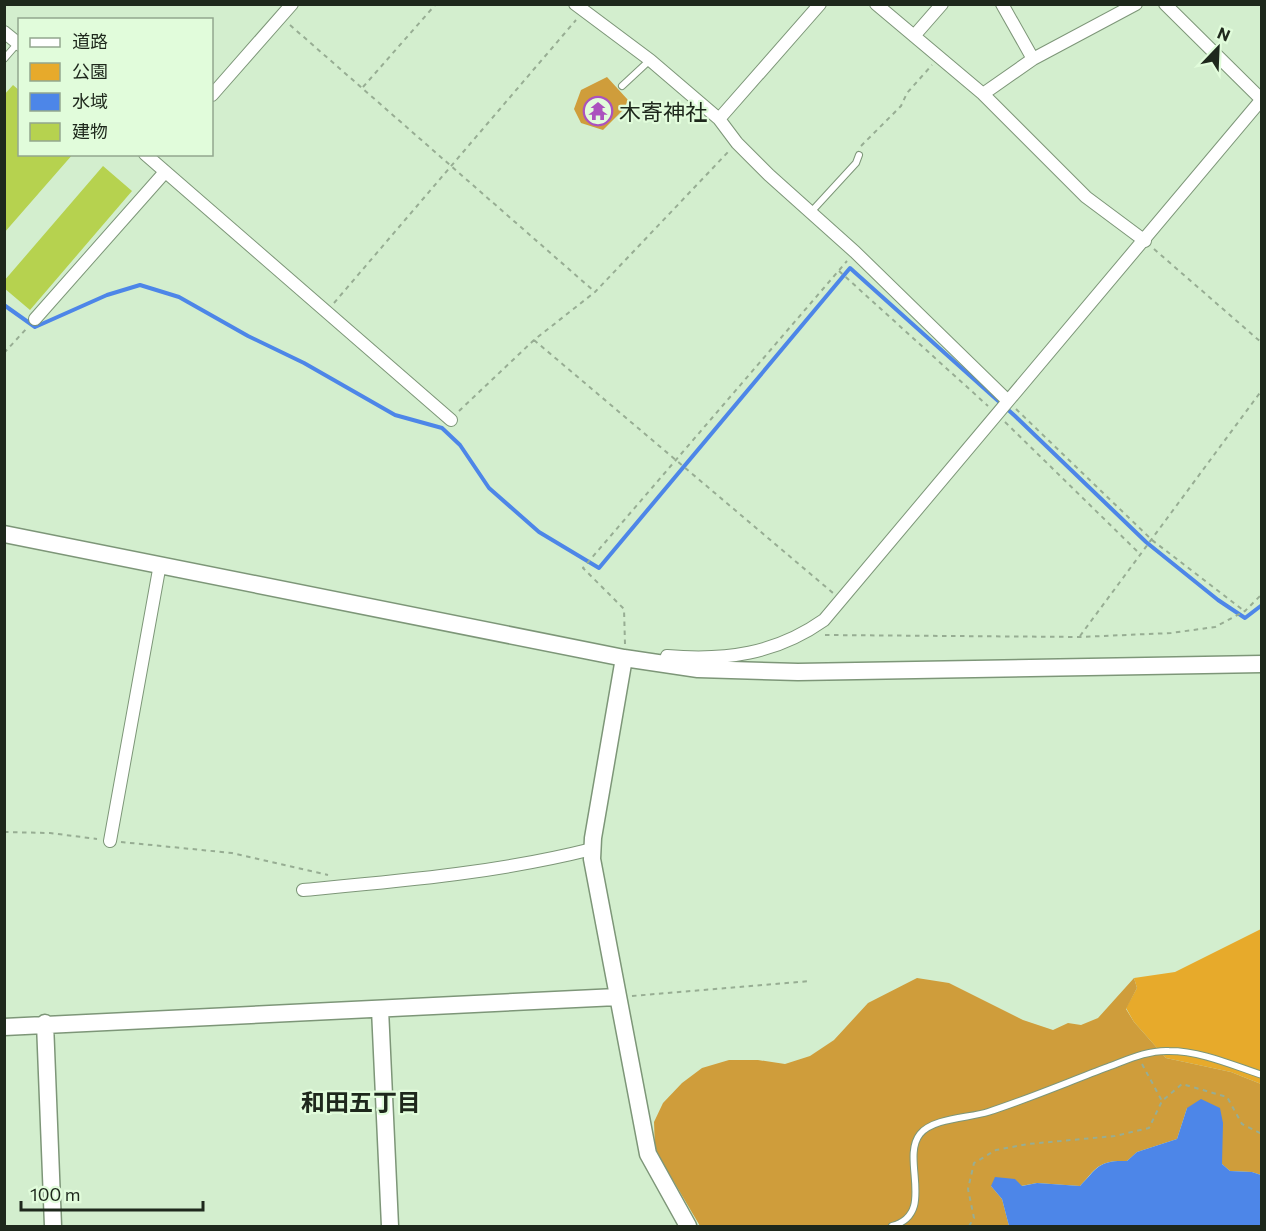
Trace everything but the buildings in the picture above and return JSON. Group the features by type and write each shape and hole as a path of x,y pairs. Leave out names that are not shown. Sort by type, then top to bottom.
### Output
{"street":[{"path":"213,94 292,4"},
{"path":"719,119 820,4"},
{"path":"876,4 983,94 1086,197 1145,241"},
{"path":"914,36 942,4"},
{"path":"1002,4 1033,59"},
{"path":"983,94 1033,59 1136,4"},
{"path":"664,663 667,656 697,659 750,655 804,635 824,620 1145,241 1262,99 1165,4"},
{"path":"580,8 650,60 719,119 737,143 855,252 1008,401"},
{"path":"4,32 18,45"},
{"path":"152,157 165,172 451,420"},
{"path":"34,319 165,172"},
{"path":"4,534 624,658 698,669 798,672 1262,664"},
{"path":"110,841 160,564"},
{"path":"624,658 592,849 597,894 648,1154 688,1227"},
{"path":"303,890 427,879 549,860 592,849"},
{"path":"4,1027 45,1023 617,997"},
{"path":"380,1009 390,1227"},
{"path":"45,1023 54,1227"}],"lane":[{"path":"4,59 18,45"},
{"path":"622,86 650,60"},
{"path":"810,212 856,163 859,155"},
{"path":"892,1227 902,1224 915,1205 915,1141 921,1132 934,1125 988,1112 1139,1056 1168,1050 1197,1054 1262,1075"}],"path":[{"path":"363,87 436,4"},
{"path":"326,312 580,8"},
{"path":"281,17 595,292"},
{"path":"859,155 864,140 901,106 907,93 938,55"},
{"path":"451,420 534,340 595,292 737,143"},
{"path":"1145,241 1262,343"},
{"path":"624,658 624,609 583,568 855,252"},
{"path":"4,353 34,319"},
{"path":"534,340 675,462 842,601"},
{"path":"1080,637 1262,390"},
{"path":"1008,401 1152,540 1245,611"},
{"path":"804,635 1080,637 1172,633 1215,627 1245,611 1262,594"},
{"path":"4,832 50,833 232,853 334,876"},
{"path":"617,997 811,981"},
{"path":"1139,1056 1152,1086 1162,1101"},
{"path":"969,1227 974,1218 968,1189 974,1163 996,1150 1028,1144 1115,1136 1149,1128 1162,1101 1182,1084 1227,1097 1242,1124 1262,1134"}],"green space":[{"path":"1261,929 1261,1084 1231,1072 1166,1058 1134,1022 1126,1008 1137,988 1134,978 1175,972"}],"shaded area":[{"path":"607,77 628,100 624,109 603,130 581,123 574,109 581,90"},
{"path":"917,978 949,983 1023,1020 1053,1030 1068,1023 1081,1025 1098,1018 1134,978 1137,988 1126,1009 1134,1022 1166,1058 1231,1072 1261,1084 1261,1175 1252,1172 1230,1171 1222,1164 1222,1146 1187,1108 1177,1139 1137,1152 1127,1161 1104,1163 1095,1169 1080,1186 1037,1183 1021,1186 991,1186 1002,1199 1009,1226 700,1226 655,1150 654,1122 663,1103 682,1083 702,1068 729,1060 758,1060 785,1064 810,1056 834,1040 868,1003"}],"water":[{"path":"1201,1099 1220,1108 1223,1123 1222,1164 1230,1171 1252,1172 1261,1175 1261,1226 1009,1226 1002,1199 991,1186 995,1177 1015,1179 1022,1186 1037,1183 1080,1186 1095,1169 1105,1163 1127,1161 1137,1152 1177,1139 1187,1108"}],"waterway":[{"path":"4,305 35,327 107,295 140,285 179,297 248,336 304,363 395,415 442,428 460,445 489,488 539,532 599,568 850,268 1015,416 1146,542 1218,600 1245,618 1262,605"}],"place":[{"name":"木寄神社","path":"598,111"}],"district":[{"name":"和田五丁目","path":"361,1101"}]}
